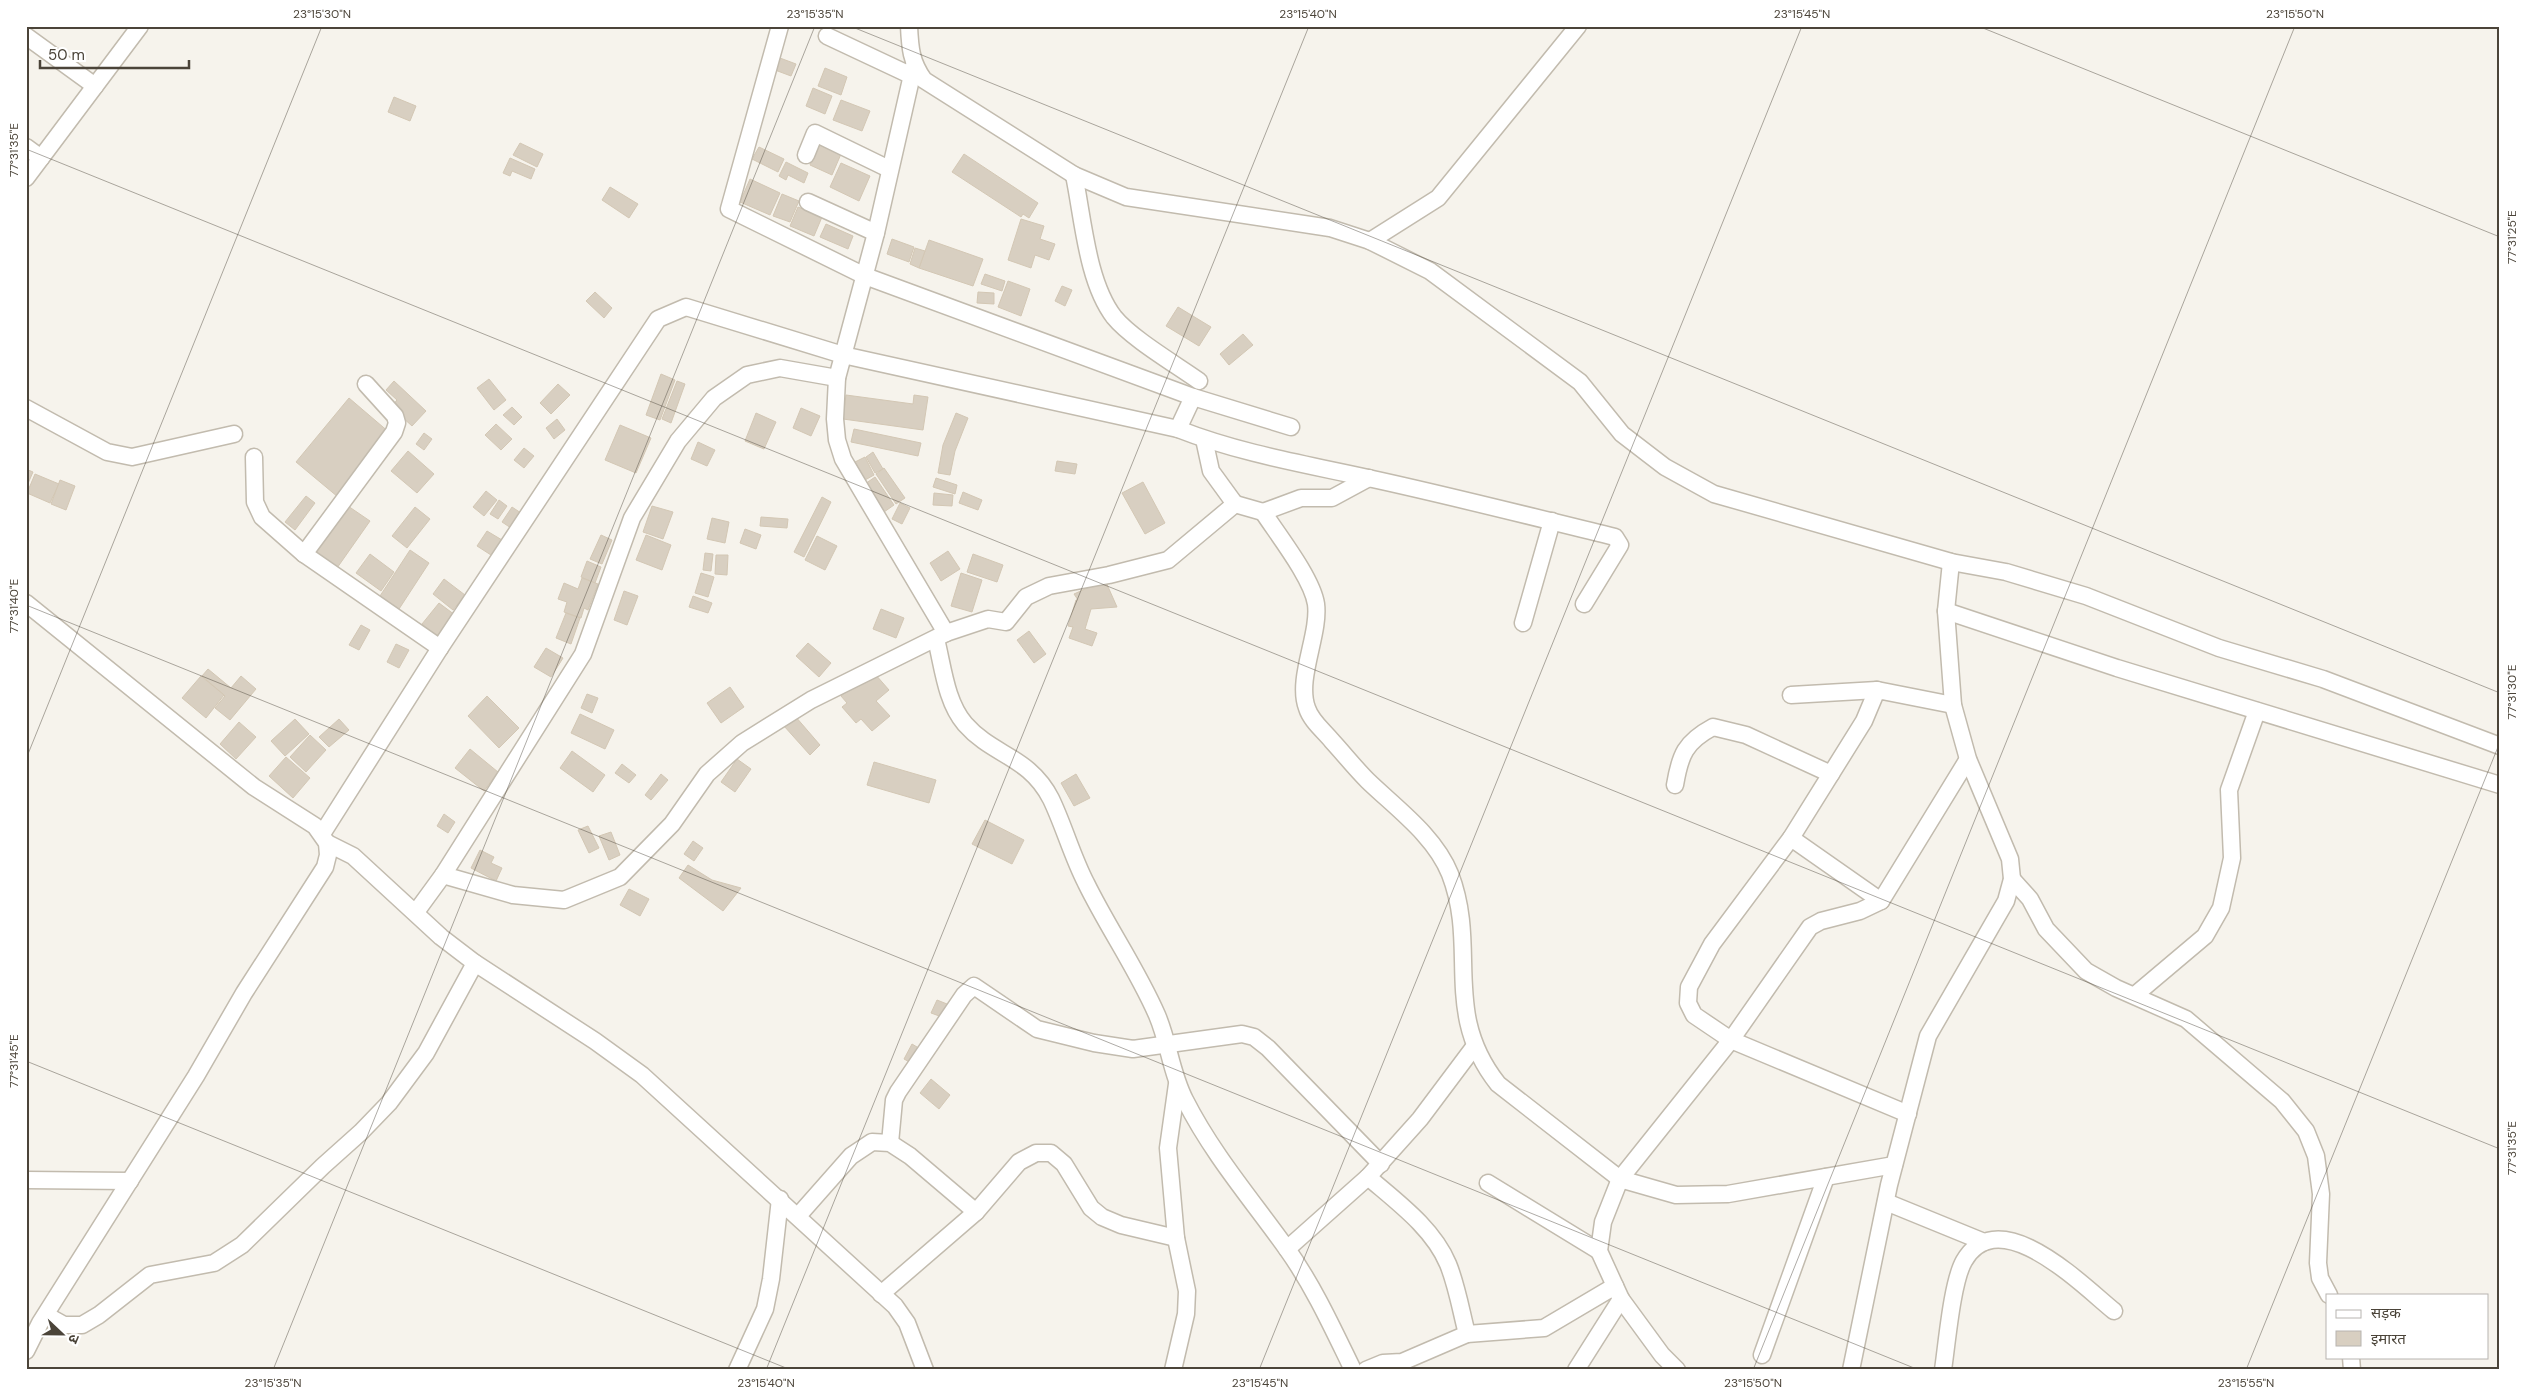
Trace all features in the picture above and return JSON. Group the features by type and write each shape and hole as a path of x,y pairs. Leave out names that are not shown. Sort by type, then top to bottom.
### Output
{"street":[{"path":"26,178 140,26"},
{"path":"780,26 729,209 865,276 1196,389 1291,427"},
{"path":"909,26 912,70 876,234 837,378 835,419 837,440 843,459 941,636 954,708 977,735 1022,763 1042,784 1051,800 1085,882 1145,990 1167,1044 1177,1084 1219,1159 1287,1249 1318,1298 1353,1370"},
{"path":"1370,241 1438,198 1578,26"},
{"path":"26,36 95,86"},
{"path":"827,36 912,70 935,88 1074,175 1126,197 1330,228 1370,241 1430,271 1580,382 1622,434 1665,468 1714,494 1951,562 2006,572 2086,596 2219,648 2322,679 2500,746"},
{"path":"806,155 815,134 889,169"},
{"path":"26,147 41,158"},
{"path":"1074,175 1099,293 1107,306 1126,328 1196,389"},
{"path":"808,202 876,234"},
{"path":"26,1351 38,1318 130,1181 196,1076 244,993 325,867 328,855 336,845 440,648 658,319 686,307 842,355 1178,429 1204,439 1274,458 1369,478 1615,537 1620,545 1584,604"},
{"path":"416,912 443,874 583,654 632,518 678,441 714,398 747,375 780,368 837,378"},
{"path":"304,554 394,432 397,423 395,416 366,384"},
{"path":"1178,429 1196,389"},
{"path":"26,408 108,452 126,456 145,456 234,434"},
{"path":"1204,439 1211,471 1235,504 1263,512 1301,498 1332,498 1369,478"},
{"path":"254,457 255,502 262,516 304,554 440,648"},
{"path":"443,874 513,895 564,900 620,878 672,824 707,774 742,743 811,700 941,636 988,619 1006,622 1026,597 1049,586 1109,575 1168,560 1235,504"},
{"path":"1263,512 1311,586 1316,605 1304,678 1304,694 1307,709 1366,779 1413,823 1436,849 1450,872 1460,906 1463,993 1467,1024 1474,1047 1483,1065 1498,1084 1620,1179 1676,1195 1728,1194 1894,1165"},
{"path":"1523,623 1552,521"},
{"path":"1851,1370 1894,1165 1928,1036 1933,1024 2006,901 2012,879 2010,859 1968,759 1953,704 1946,611 1951,562"},
{"path":"26,603 254,787 314,826 416,912 441,937 475,963 596,1041 642,1075 895,1306 907,1323 925,1370"},
{"path":"1946,611 2117,668 2500,785"},
{"path":"1791,695 1878,690 1953,704"},
{"path":"1878,690 1864,721 1791,838 1712,944 1689,987 1688,1004 1694,1015 1731,1040 1908,1114"},
{"path":"2135,996 2204,936 2222,908 2232,858 2229,790 2257,711"},
{"path":"1674,785 1679,760 1696,736 1714,727 1746,735 1831,774"},
{"path":"1677,1370 1662,1355 1618,1293 1599,1251 1603,1222 1620,1179 1731,1040 1810,927 1820,920 1860,911 1881,901 1968,759"},
{"path":"1791,838 1881,901"},
{"path":"2012,879 2030,899 2046,929 2086,971 2135,996 2186,1018 2282,1101 2306,1132 2316,1156 2322,1194 2318,1263 2320,1278 2328,1294"},
{"path":"38,1318 64,1325 82,1325 99,1315 150,1275 214,1263 242,1245 389,1103 426,1053 475,963"},
{"path":"890,1143 894,1100 898,1092 964,994 974,986 1037,1029 1094,1043 1132,1049 1242,1034 1254,1037 1268,1048 1381,1164"},
{"path":"1287,1249 1381,1164 1420,1119 1474,1047"},
{"path":"1173,1370 1186,1314 1187,1291 1176,1238 1168,1148 1177,1084"},
{"path":"798,1216 851,1156 872,1142 890,1143 910,1156 976,1212"},
{"path":"881,1294 976,1212 1019,1162 1036,1153 1051,1153 1064,1164 1091,1208 1102,1217 1121,1225 1176,1238"},
{"path":"1368,1177 1416,1220 1440,1250 1450,1269 1467,1334"},
{"path":"1762,1354 1826,1177"},
{"path":"26,1180 130,1181"},
{"path":"1488,1183 1599,1251"},
{"path":"737,1370 765,1309 771,1279 780,1199"},
{"path":"1886,1202 1984,1242"},
{"path":"1943,1370 1957,1278 1964,1261 1972,1250 1984,1242 2001,1240 2019,1242 2036,1250 2114,1311"},
{"path":"1366,1370 1383,1363 1402,1362 1467,1334 1544,1328 1618,1293"},
{"path":"1576,1370 1618,1293"}],"building":[{"path":"780,58 796,64 791,76 775,70"},
{"path":"825,68 847,77 841,95 818,86"},
{"path":"813,88 832,96 825,114 806,106"},
{"path":"394,97 416,106 410,121 388,112"},
{"path":"841,100 870,111 862,131 833,120"},
{"path":"520,143 543,154 537,167 513,155"},
{"path":"819,145 841,154 832,175 810,165"},
{"path":"759,147 784,159 778,172 752,159"},
{"path":"964,154 1038,203 1029,218 1023,214 1021,217 952,172"},
{"path":"510,158 535,169 531,179 512,171 510,176 503,173"},
{"path":"786,162 808,173 804,183 788,175 786,180 779,176"},
{"path":"841,163 870,176 859,201 830,187"},
{"path":"750,179 780,193 770,215 740,202"},
{"path":"610,187 638,204 629,218 602,200"},
{"path":"782,194 799,201 790,222 773,216"},
{"path":"798,207 822,217 814,236 790,226"},
{"path":"1021,219 1044,226 1040,239 1055,244 1049,260 1035,255 1031,268 1008,260"},
{"path":"826,224 853,236 848,249 820,237"},
{"path":"892,239 914,247 909,262 887,254"},
{"path":"929,240 983,259 973,286 919,268"},
{"path":"915,248 925,251 919,268 910,264"},
{"path":"985,274 1005,281 1002,291 981,284"},
{"path":"1008,281 1030,289 1021,316 998,307"},
{"path":"1062,286 1072,290 1065,306 1055,301"},
{"path":"595,292 612,308 604,318 586,301"},
{"path":"978,292 994,293 994,304 977,303"},
{"path":"1178,307 1211,327 1199,346 1166,326"},
{"path":"1243,334 1253,345 1229,365 1220,354"},
{"path":"661,374 675,380 660,420 646,415"},
{"path":"489,379 506,400 494,410 477,388"},
{"path":"394,381 426,411 412,426 391,407 397,400 386,390"},
{"path":"677,381 685,384 671,423 662,419"},
{"path":"558,384 570,395 551,414 540,403"},
{"path":"846,395 913,404 914,395 928,397 923,430 843,419"},
{"path":"349,398 390,433 338,497 296,462"},
{"path":"512,407 522,417 514,425 503,415"},
{"path":"801,408 820,416 811,436 793,428"},
{"path":"756,413 776,422 764,449 745,441"},
{"path":"956,413 968,418 955,451 950,475 938,473 943,445"},
{"path":"557,419 565,430 554,439 546,428"},
{"path":"496,424 512,439 501,450 485,435"},
{"path":"620,425 651,438 636,473 605,460"},
{"path":"854,429 921,443 918,456 851,442"},
{"path":"424,433 432,439 424,450 416,444"},
{"path":"698,442 715,450 707,466 691,459"},
{"path":"524,448 534,456 524,468 514,460"},
{"path":"408,451 434,474 417,493 391,471"},
{"path":"873,452 883,469 875,473 866,457"},
{"path":"865,457 874,475 865,480 855,462"},
{"path":"1057,461 1077,464 1075,474 1055,471"},
{"path":"884,468 905,498 896,504 876,474"},
{"path":"26,469 33,472 26,488"},
{"path":"35,474 59,484 50,503 27,493"},
{"path":"875,477 894,505 884,512 865,484"},
{"path":"936,478 957,485 955,494 933,487"},
{"path":"60,480 75,486 66,510 51,504"},
{"path":"1143,482 1165,523 1145,534 1122,493"},
{"path":"486,491 497,500 484,516 473,507"},
{"path":"963,492 982,500 978,510 959,503"},
{"path":"934,493 953,495 952,506 933,505"},
{"path":"306,496 315,503 295,530 285,522"},
{"path":"822,497 831,502 804,557 794,552"},
{"path":"499,500 507,506 498,519 490,514"},
{"path":"900,503 910,508 902,524 892,519"},
{"path":"348,506 370,521 337,568 315,553"},
{"path":"652,506 673,512 663,539 643,532"},
{"path":"415,507 430,519 407,548 392,536"},
{"path":"512,507 524,515 514,530 502,522"},
{"path":"761,517 788,519 787,528 760,526"},
{"path":"712,518 729,522 725,543 707,539"},
{"path":"745,529 761,535 756,549 740,543"},
{"path":"487,531 502,540 491,555 477,546"},
{"path":"601,535 612,540 602,564 590,559"},
{"path":"646,535 671,545 662,570 636,560"},
{"path":"817,536 837,546 825,570 805,560"},
{"path":"410,550 429,563 399,609 380,596"},
{"path":"948,551 960,569 941,581 930,563"},
{"path":"705,553 713,554 711,571 703,570"},
{"path":"370,554 394,572 381,591 356,573"},
{"path":"973,554 1003,565 997,582 967,572"},
{"path":"716,555 728,555 727,575 715,574"},
{"path":"587,561 601,567 595,583 581,577"},
{"path":"701,573 714,577 708,597 695,593"},
{"path":"961,573 982,580 972,612 951,606"},
{"path":"582,578 598,584 588,610 584,608 581,618 564,612 567,602 558,599 564,583 578,589"},
{"path":"444,579 465,595 453,610 433,594"},
{"path":"1105,580 1117,607 1091,609 1085,629 1097,633 1092,646 1069,638 1073,627 1068,626 1076,600 1078,600 1074,594"},
{"path":"624,591 638,596 627,625 614,620"},
{"path":"693,596 712,603 708,613 689,607"},
{"path":"439,603 455,615 437,636 422,624"},
{"path":"881,609 904,618 896,638 873,629"},
{"path":"566,613 580,618 571,644 556,638"},
{"path":"361,625 370,630 359,650 349,645"},
{"path":"1029,631 1046,654 1034,663 1017,640"},
{"path":"808,643 831,663 819,677 796,656"},
{"path":"396,644 409,650 399,668 387,662"},
{"path":"546,648 563,658 551,677 534,667"},
{"path":"208,669 231,688 241,676 256,689 230,720 215,708 225,696 202,676"},
{"path":"875,674 889,690 876,701 890,716 872,731 861,719 856,723 842,707 847,703 841,696 859,681 863,684"},
{"path":"201,676 224,695 206,718 182,698"},
{"path":"730,687 744,707 721,723 707,703"},
{"path":"587,694 598,698 592,713 581,708"},
{"path":"487,696 519,728 499,748 468,716"},
{"path":"580,714 614,730 605,749 571,733"},
{"path":"795,716 820,745 810,755 784,726"},
{"path":"295,719 309,734 285,756 271,741"},
{"path":"339,719 349,730 329,747 319,737"},
{"path":"239,722 256,737 236,759 220,744"},
{"path":"310,735 326,750 306,772 290,757"},
{"path":"470,749 498,772 484,791 455,768"},
{"path":"572,751 605,775 593,792 560,768"},
{"path":"286,757 310,778 293,798 269,776"},
{"path":"737,759 751,769 735,792 721,782"},
{"path":"874,762 936,780 929,803 867,785"},
{"path":"622,764 636,775 629,783 615,773"},
{"path":"661,774 668,780 651,800 645,795"},
{"path":"1076,774 1090,798 1074,806 1061,783"},
{"path":"444,814 455,822 448,833 437,826"},
{"path":"985,820 1024,840 1012,864 972,844"},
{"path":"588,826 599,848 589,853 578,830"},
{"path":"611,832 620,855 609,860 599,836"},
{"path":"693,841 703,848 694,861 684,854"},
{"path":"480,850 494,857 491,863 502,868 496,881 471,868"},
{"path":"688,865 712,880 741,888 723,911 679,878"},
{"path":"629,889 649,899 640,916 620,905"},
{"path":"937,1000 947,1004 942,1017 931,1013"},
{"path":"912,1044 922,1050 913,1064 904,1059"},
{"path":"931,1079 950,1095 939,1109 920,1093"}]}
